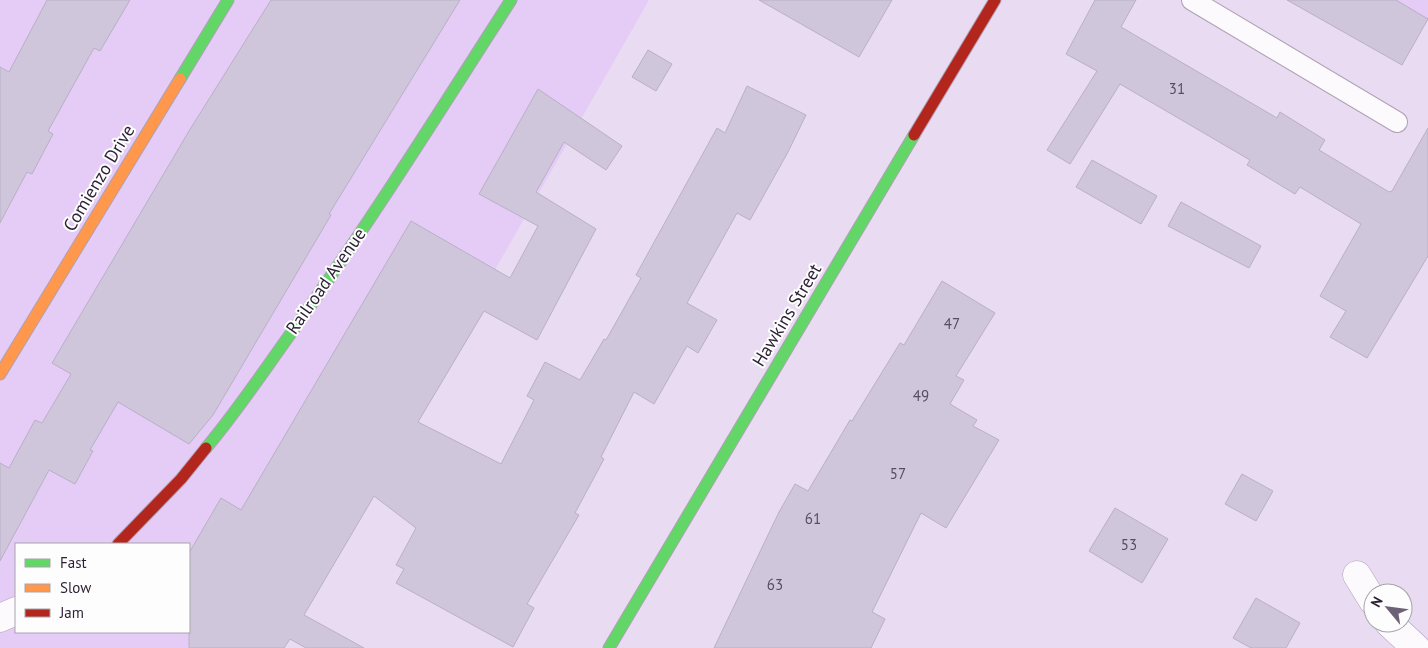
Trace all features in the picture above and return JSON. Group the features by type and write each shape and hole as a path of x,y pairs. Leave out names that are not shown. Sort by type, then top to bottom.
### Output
{"street":[{"name":"Comienzo Drive","path":"0,374 228,0"},
{"name":"Railroad Avenue","path":"119,543 180,479 230,419 320,292 417,147 510,0"},
{"name":"Hawkins Street","path":"608,648 995,0"},
{"path":"1357,575 1363,585"},
{"path":"0,618 15,611"},
{"path":"1400,633 1416,648"}],"lane":[{"path":"1192,0 1397,122"}],"shaded area":[{"path":"0,0 649,0 279,648 0,648"},
{"path":"1395,0 1428,0 1428,20"}],"building":[{"path":"47,0 130,0 100,51 94,48 48,131 53,134 32,174 27,172 0,223 0,67 9,72"},
{"path":"271,0 460,0 329,214 331,215 213,415 189,444 118,402 90,450 93,451 75,484 49,470 0,561 0,463 9,468 35,420 42,423 71,374 52,363 189,131"},
{"path":"759,0 892,0 859,57"},
{"path":"1095,0 1136,0 1121,27 1277,118 1280,112 1325,140 1319,150 1389,192 1392,191 1428,128 1428,256 1367,358 1330,337 1346,311 1320,296 1361,224 1300,187 1295,194 1247,165 1250,160 1120,84 1070,164 1047,150 1097,71 1066,54"},
{"path":"1287,0 1396,0 1428,19 1402,65"},
{"path":"648,50 672,64 656,91 632,77"},
{"path":"747,86 806,115 788,152 750,220 737,213 687,303 717,320 698,353 687,346 654,404 634,392 601,457 604,459 575,513 579,515 527,604 534,608 513,647 396,583 404,569 396,565 416,528 374,496 304,615 364,648 306,648 290,639 284,648 189,648 190,551 221,498 241,510 411,221 510,278 538,226 479,194 538,89 622,146 606,170 564,142 536,192 596,229 537,340 484,311 418,422 501,464 534,400 527,396 545,362 580,380 604,339 606,340 641,278 636,275 717,128 725,133"},
{"path":"1092,160 1157,196 1141,224 1076,187"},
{"path":"1181,202 1261,246 1249,268 1168,226"},
{"path":"942,281 995,313 956,376 964,380 950,404 977,420 973,426 999,440 946,528 921,513 872,612 885,619 871,648 714,648 779,512 795,484 808,491 850,420 852,421 900,343 904,345"},
{"path":"1242,474 1273,491 1256,521 1225,504"},
{"path":"1115,508 1168,539 1142,583 1089,551"},
{"path":"1256,598 1300,623 1286,648 1251,648 1233,638"}],"traffic: fast":[{"path":"180,79 228,0"},
{"path":"206,448 251,389 350,248 511,0"},
{"path":"609,648 914,135"}],"traffic: slow":[{"path":"0,374 180,79"}],"traffic: jam":[{"path":"914,135 995,0"},
{"path":"119,543 181,479 206,448"}]}
